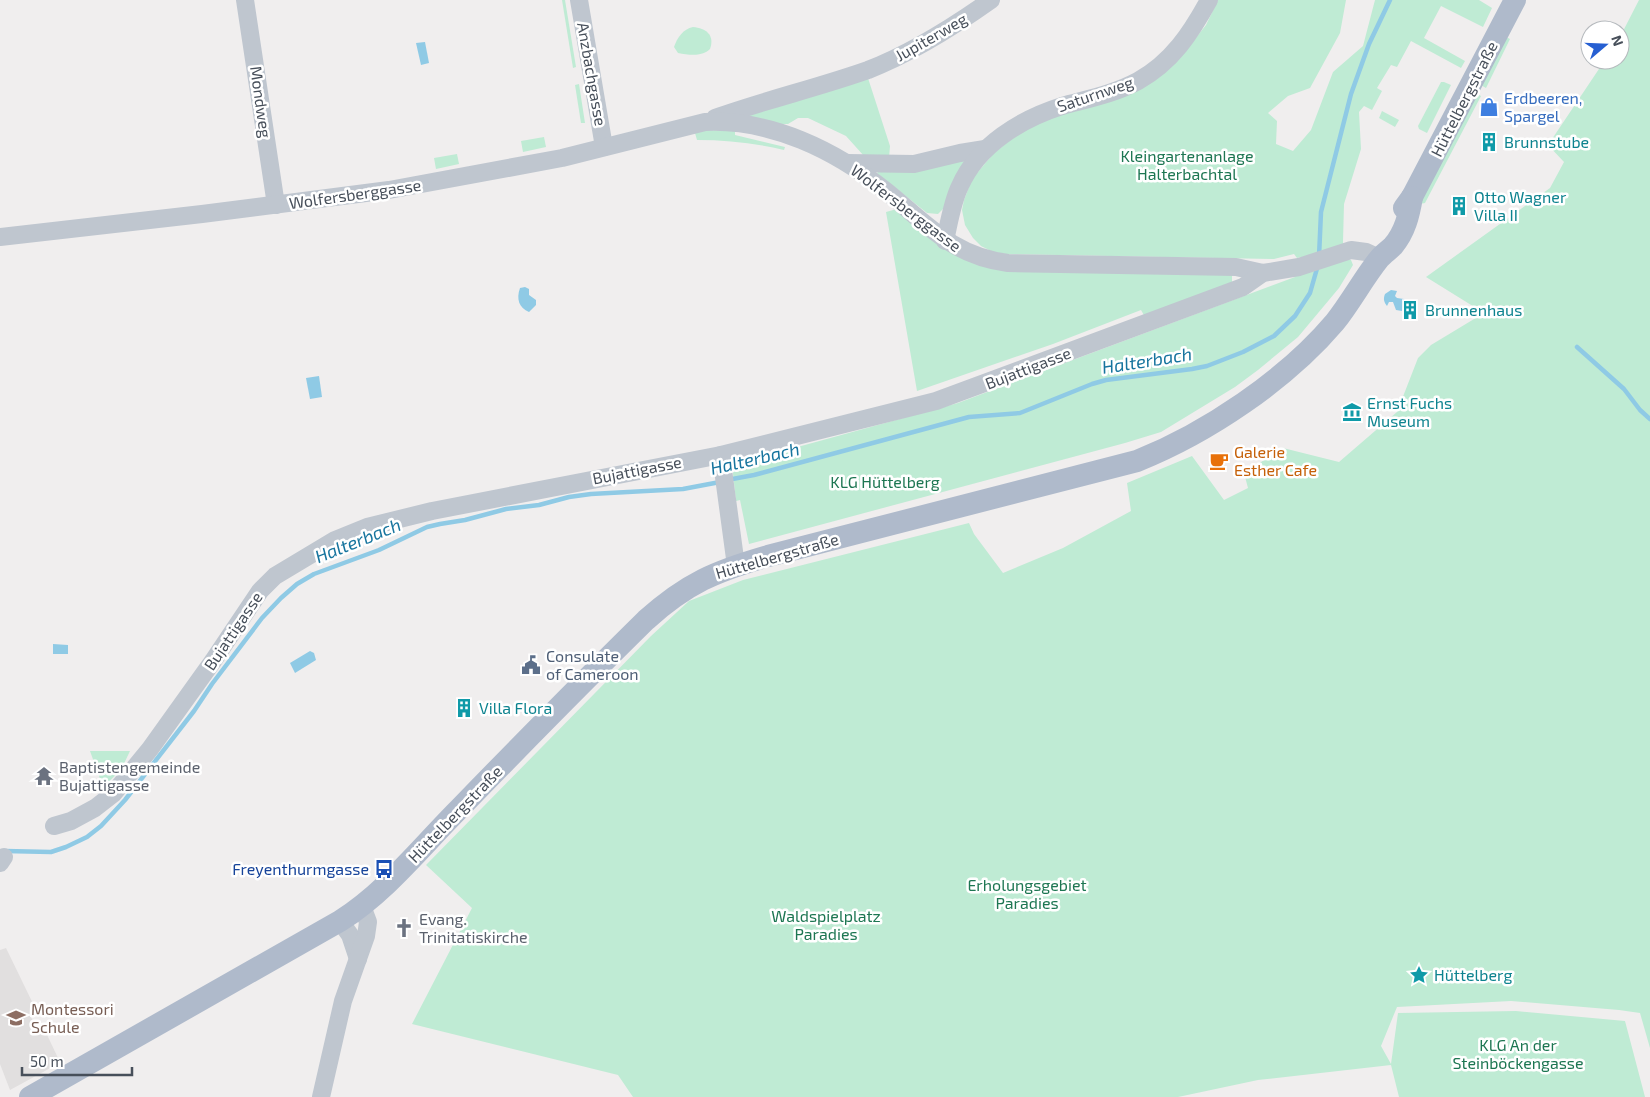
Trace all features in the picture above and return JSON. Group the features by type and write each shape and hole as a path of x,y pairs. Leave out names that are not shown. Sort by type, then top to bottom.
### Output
{"main road":[{"name":"Hüttelbergstraße","path":"30,1097 340,921 362,906 408,863 534,732 658,609 694,583 736,566 1137,460 1177,444 1227,414 1264,388 1296,361 1335,322 1379,258 1384,240 1398,215 1412,198 1515,0"}],"street":[{"name":"Mondweg","path":"245,0 276,205"},
{"name":"Anzbachgasse","path":"579,0 604,147"},
{"name":"Jupiterweg","path":"868,69 929,40 957,24 991,0"},
{"name":"Saturnweg","path":"945,240 959,186 985,149 1014,127 1033,117 1049,110 1108,93 1146,76 1169,59 1186,40 1210,0"},
{"name":"Wolfersberggasse","path":"0,237 276,205 430,184 562,158 705,122 748,106 807,90 868,69"},
{"name":"Wolfersberggasse","path":"705,122 734,122 776,132 813,145 847,164 886,191 945,240 966,253 981,258 1008,263 1236,268 1263,273"},
{"name":"Saturnweg","path":"847,164 914,164 985,149"},
{"name":"Bujattigasse","path":"54,826 71,821 95,808 113,794 150,749 213,661 260,590 275,576 329,543 367,527 432,510 722,463 959,394 1243,287 1263,273 1298,267 1351,250 1361,250 1379,258"},
{"path":"722,463 736,566"},
{"path":"322,1097 343,1001 368,928 367,917 362,906"},
{"path":"340,921 350,935 358,959"}],"shaded area":[{"name":"Montessori Schule","path":"6,948 38,1014 31,1017 34,1023 40,1020 58,1058 54,1066 10,1090 0,1064 0,950"}],"green space":[{"path":"562,0 565,0 576,67 573,68"},
{"path":"1218,0 1346,0 1340,33 1310,88 1288,96 1268,113 1277,121 1276,144 1293,151 1311,130 1333,72 1363,46 1375,0 1479,0 1492,8 1483,27 1441,6 1424,38 1465,61 1461,68 1411,41 1397,67 1391,65 1377,88 1382,91 1372,110 1364,106 1359,112 1361,149 1344,204 1343,242 1345,260 1351,260 1353,265 1339,288 1298,337 1235,387 1161,432 749,544 740,500 736,501 732,465 958,403 1295,277 1302,257 1297,258 1294,254 1274,259 1006,254 993,252 981,246 973,238 965,225 962,210 972,179 993,154 1025,128 1191,44 1206,25"},
{"path":"1639,0 1650,0 1650,1048 1640,1013 1511,1001 1397,1007 1381,1046 1391,1064 1398,1013 1516,1011 1625,1021 1645,1097 1399,1097 1391,1065 1258,1080 1178,1097 633,1097 618,1075 412,1024 472,908 426,865 651,636 689,601 743,580 969,523 974,534 1003,573 1063,548 1131,511 1127,483 1192,456 1224,500 1248,488 1244,473 1283,448 1339,462 1397,412 1418,358 1431,345 1484,313 1426,277 1550,188 1564,162 1548,145 1598,70 1630,70 1629,20"},
{"path":"693,27 708,33 711,40 710,49 707,52 691,55 678,53 674,47 677,40 683,32"},
{"path":"1504,36 1510,39 1486,88 1479,84"},
{"path":"867,75 890,146 889,158 864,156 846,136 808,118 798,118 788,124 781,124 748,116"},
{"path":"1441,82 1451,85 1427,133 1419,129 1418,126"},
{"path":"579,84 585,123 581,123 575,85"},
{"path":"1475,93 1481,96 1425,203 1420,204"},
{"path":"1382,111 1399,120 1395,127 1379,118"},
{"path":"704,130 735,131 735,135 785,147 784,150 741,142 697,140 695,133"},
{"path":"544,137 546,147 523,152 521,141"},
{"path":"457,154 459,164 436,169 434,158"},
{"path":"964,159 965,161 952,185 946,206 938,214 927,213 877,173 879,171"},
{"path":"897,209 959,256 1232,275 1232,283 1145,317 1141,310 1053,344 917,391 886,212"},
{"path":"90,751 130,751 121,770 103,787"}],"water":[{"path":"425,42 429,63 421,65 416,43"},
{"path":"525,287 529,289 529,295 536,300 536,305 529,312 521,306 518,299 520,288"},
{"path":"1391,290 1397,291 1395,296 1404,299 1407,304 1402,311 1396,310 1393,302 1389,302 1387,306 1385,303 1385,294"},
{"path":"319,376 322,397 310,399 306,378"},
{"path":"53,644 68,645 68,654 53,654"},
{"path":"310,651 314,653 316,660 295,673 290,663"}],"waterway":[{"name":"Halterbach","path":"1319,257 1321,212 1351,94 1369,44 1390,0"},
{"name":"Halterbach","path":"727,480 754,475 969,417 1020,413 1106,380 1207,366 1243,352 1274,336 1295,316 1310,293 1318,265"},
{"path":"1577,347 1624,389 1640,410 1650,419"},
{"name":"Halterbach","path":"5,851 51,852 87,837 101,826 125,800 194,711 262,618 297,584 314,574 379,550 427,527 465,520 506,509 539,505 569,497 591,494 683,489 720,482"}],"place":[{"name":"Erdbeeren, Spargel","path":"1489,107"},
{"name":"Brunnstube","path":"1489,142"},
{"name":"Otto Wagner Villa II","path":"1459,206"},
{"name":"Brunnenhaus","path":"1410,310"},
{"name":"Ernst Fuchs Museum","path":"1352,412"},
{"name":"Galerie Esther Cafe","path":"1219,461"},
{"name":"Consulate of Cameroon","path":"531,665"},
{"name":"Villa Flora","path":"464,708"},
{"name":"Baptistengemeinde Bujattigasse","path":"44,776"},
{"name":"Freyenthurmgasse","path":"384,869"},
{"name":"Evang. Trinitatiskirche","path":"404,928"},
{"name":"Hüttelberg","path":"1419,975"},
{"name":"Montessori Schule","path":"16,1018"}],"park label":[{"name":"Kleingartenanlage Halterbachtal","path":"1187,165"},
{"name":"KLG Hüttelberg","path":"885,482"},
{"name":"Erholungsgebiet Paradies","path":"1027,894"},
{"name":"Waldspielplatz Paradies","path":"826,925"},
{"name":"KLG An der Steinböckengasse","path":"1518,1054"}]}
